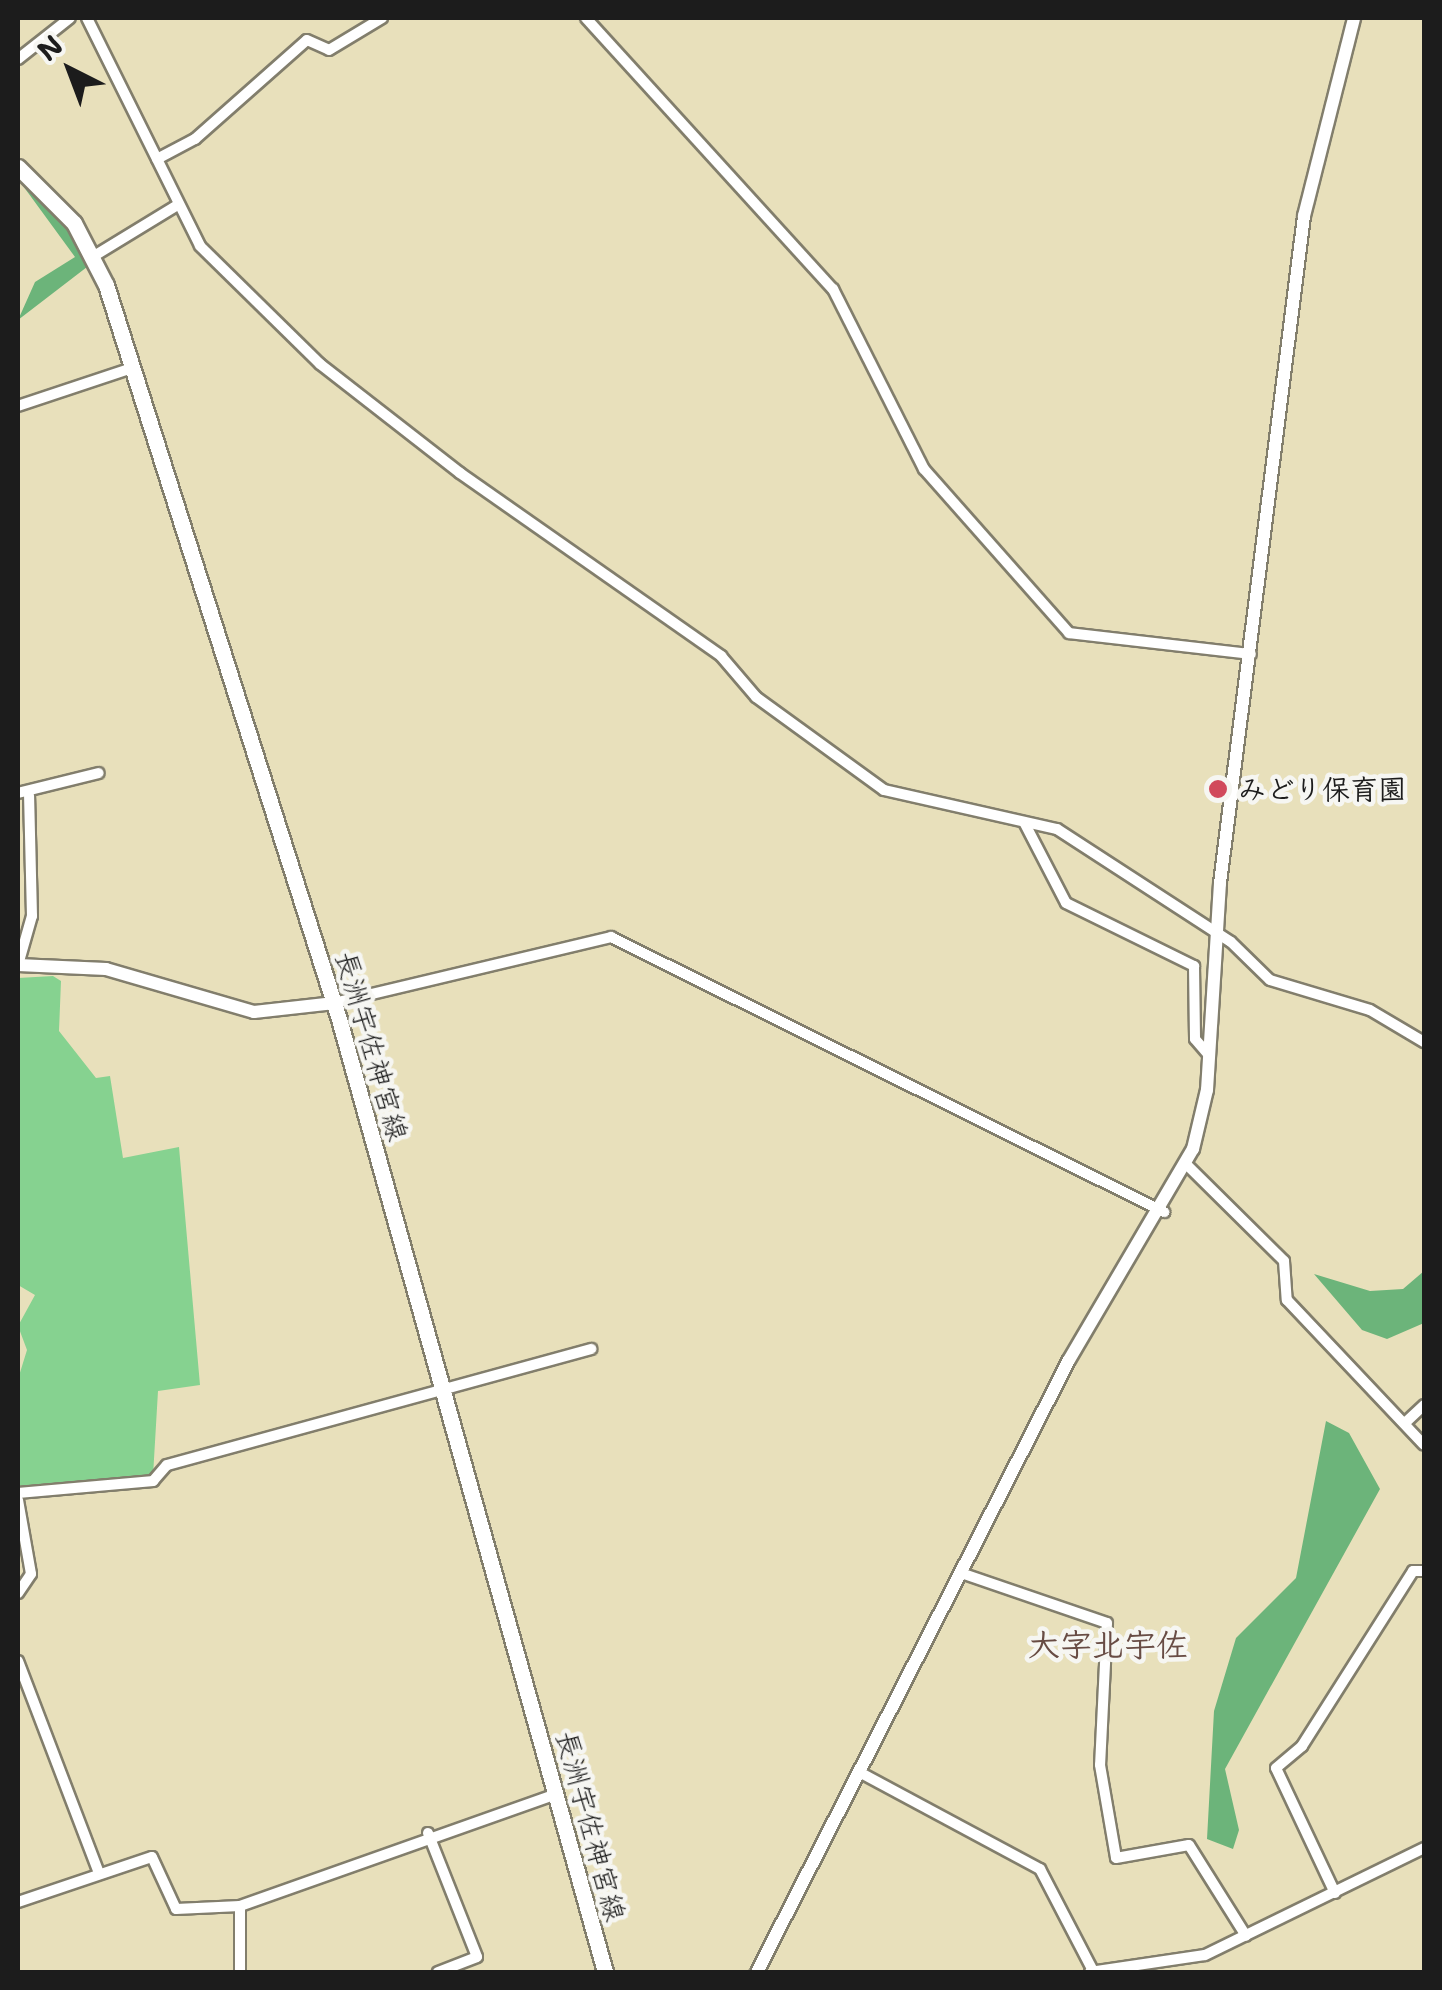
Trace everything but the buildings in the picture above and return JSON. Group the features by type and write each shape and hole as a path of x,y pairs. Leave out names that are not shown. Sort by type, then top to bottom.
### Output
{"main road":[{"name":"長洲宇佐神宮線","path":"18,167 94,256 132,368 334,1003 605,1972"}],"street":[{"path":"18,58 70,18"},
{"path":"87,18 176,206 206,254 341,382 597,577 722,656 756,697 862,776 922,804 1063,833 1216,932 1270,980 1370,1010 1424,1042"},
{"path":"157,159 195,140 307,40 328,50 382,18"},
{"path":"586,18 833,290 924,469 1069,633 1251,654"},
{"path":"757,1972 1095,1313 1164,1212 1186,1164 1210,1055 1216,932 1310,182 1354,18"},
{"path":"94,256 176,206"},
{"path":"18,406 132,368"},
{"path":"100,773 23,795 32,916 18,965 106,969 254,1012 334,1003 611,938 1164,1212"},
{"path":"1024,822 1066,903 1194,966 1195,1039 1210,1055"},
{"path":"1186,1164 1284,1261 1287,1300 1424,1445"},
{"path":"18,1593 31,1579 18,1496 120,1490 153,1481 167,1466 591,1350"},
{"path":"1406,1422 1424,1405"},
{"path":"1335,1893 1276,1768 1302,1746 1413,1571 1424,1571"},
{"path":"961,1573 1107,1623 1100,1765 1116,1858 1189,1846 1246,1936"},
{"path":"18,1661 98,1870"},
{"path":"860,1772 1040,1869 1091,1972 1180,1961 1246,1936 1424,1848"},
{"path":"18,1902 98,1870 155,1858 176,1909 240,1906 428,1833 556,1794"},
{"path":"428,1833 477,1957 438,1972"},
{"path":"240,1906 240,1972"}],"green space":[{"path":"18,179 66,225 87,267 18,320 35,282 75,257"},
{"path":"53,976 61,981 59,1031 96,1078 110,1076 123,1158 179,1147 200,1385 158,1391 153,1476 131,1486 18,1491 18,1379 27,1350 18,1326 35,1295 18,1285 18,978"},
{"path":"1424,1271 1424,1323 1387,1339 1362,1330 1314,1274 1370,1291 1403,1289"},
{"path":"1326,1421 1349,1433 1380,1489 1225,1769 1239,1830 1233,1849 1207,1839 1214,1711 1236,1638 1296,1578"}],"place":[{"name":"みどり保育園","path":"1218,789"}],"district":[{"name":"大字北宇佐","path":"1108,1645"}]}
